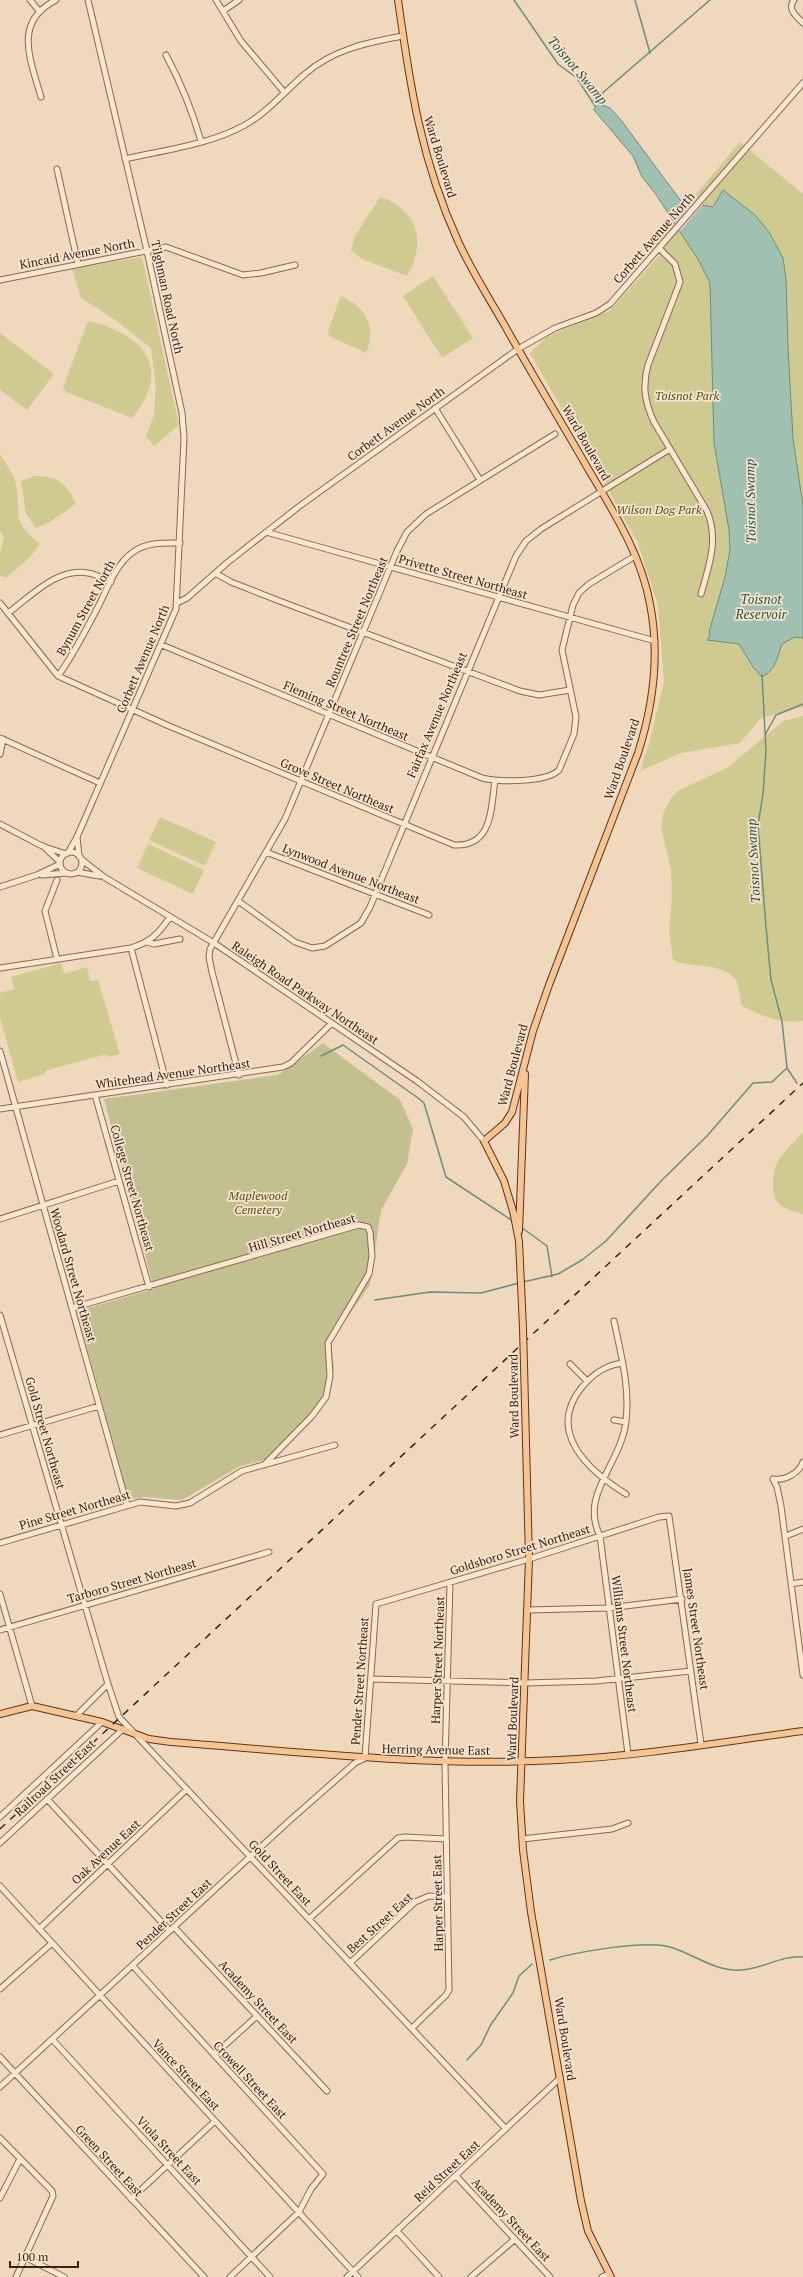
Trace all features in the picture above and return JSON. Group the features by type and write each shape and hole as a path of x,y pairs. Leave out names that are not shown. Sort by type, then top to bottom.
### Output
{"main road":[{"name":"Ward Boulevard","path":"398,0 416,116 439,196 467,260 601,491 636,556 647,591 655,641 653,689 643,735 552,975 527,1056 512,1112 505,1123 484,1141 504,1181 519,1241 523,1328 529,1559 520,1802 522,1839 532,1912 583,2208 588,2231 610,2276"},
{"path":"519,1241 523,1104 527,1056"},
{"path":"0,1714 32,1706"},
{"name":"Herring Avenue East","path":"32,1706 77,1715 150,1738 171,1742 365,1758 445,1762 522,1762 560,1760 628,1754 803,1731"}],"street":[{"path":"30,0 40,12"},
{"path":"41,97 27,46 30,28 40,12 56,0"},
{"name":"Tilghman Road North","path":"88,0 124,159 147,250 183,422 177,603"},
{"path":"216,0 241,41 284,92"},
{"path":"223,11 239,0"},
{"path":"794,0 791,4 792,10 803,23"},
{"path":"124,159 218,137 258,117 284,92 321,62 346,49 373,41 403,36"},
{"path":"166,55 180,81 193,111 201,141"},
{"name":"Corbett Avenue North","path":"67,853 77,838 162,644 177,603 187,598 215,573 266,532 518,349 555,328 601,310 626,287 803,83"},
{"path":"57,169 78,264"},
{"name":"Kincaid Avenue North","path":"0,280 147,250 170,248 243,275 261,274 295,265"},
{"path":"659,248 675,264 680,282 648,365 645,379 645,393 647,407 654,422 707,511 712,526 712,551 701,594"},
{"path":"435,408 480,480"},
{"name":"Rountree Street Northeast","path":"239,1075 209,957 214,943 285,819 401,544 412,527 426,514 555,434"},
{"name":"Fairfax Avenue Northeast","path":"238,901 295,942 305,947 319,948 361,923 510,566 526,540 601,491 670,449"},
{"name":"Privette Street Northeast","path":"266,532 655,641"},
{"name":"Bynum Street North","path":"58,676 78,646 120,565 133,552 154,544 180,543"},
{"name":"Fleming Street Northeast","path":"162,644 482,778 495,780 545,777 556,774 559,770 576,727 576,713 562,650 576,599 584,588 636,556"},
{"path":"8,613 47,584 65,575 87,573 111,582"},
{"path":"215,573 243,587 466,672 535,695 548,695 570,690"},
{"path":"0,603 58,676"},
{"name":"Grove Street Northeast","path":"58,676 132,710 301,782 454,844 464,844 473,841 485,831 490,820 495,780"},
{"path":"0,754 1,738 100,783"},
{"path":"0,824 42,846 67,853 74,853 80,858 81,866 77,872 37,875"},
{"name":"Corbett Avenue North","path":"77,838 80,858"},
{"path":"42,846 60,863 67,873"},
{"name":"Lynwood Avenue Northeast","path":"266,852 430,915"},
{"path":"0,887 37,875 60,863 67,853"},
{"name":"Raleigh Road Parkway Northeast","path":"80,858 104,877 214,943 434,1093 464,1118 484,1141"},
{"name":"Raleigh Road Parkway Northeast","path":"77,872 104,877"},
{"path":"57,880 45,911 57,959"},
{"path":"0,968 131,948 147,942 158,935 170,917"},
{"path":"147,942 154,944 180,939"},
{"path":"131,948 167,1085"},
{"name":"Whitehead Avenue Northeast","path":"0,1109 239,1075 287,1066 332,1023"},
{"name":"Woodard Street Northeast","path":"0,1051 127,1505"},
{"name":"College Street Northeast","path":"95,1095 149,1287"},
{"path":"0,1219 119,1181"},
{"name":"Hill Street Northeast","path":"72,1308 149,1287 359,1225 368,1227 370,1232 371,1266 365,1282 330,1337 327,1353 330,1376 326,1397 312,1416 266,1463"},
{"name":"Gold Street Northeast","path":"0,1315 2,1329 33,1426 85,1604"},
{"name":"Williams Street Northeast","path":"614,1321 627,1385 626,1422 619,1450 594,1500 596,1528 600,1536 628,1754"},
{"path":"623,1363 603,1369 587,1381 572,1400 568,1413 568,1426 580,1457 604,1481 626,1494"},
{"path":"570,1364 587,1381"},
{"path":"0,1435 99,1406"},
{"path":"614,1420 626,1422"},
{"name":"Pine Street Northeast","path":"0,1542 127,1505 147,1501 176,1506 190,1503 234,1475 266,1463 335,1445"},
{"path":"803,1462 801,1468 788,1477 773,1480 777,1487 786,1536 803,1675"},
{"name":"Goldsboro Street Northeast","path":"376,1604 529,1559 659,1517 669,1516"},
{"name":"James Street Northeast","path":"669,1516 682,1599 701,1744"},
{"path":"786,1536 803,1529"},
{"name":"Tarboro Street Northeast","path":"0,1630 85,1604 269,1552"},
{"path":"791,1584 803,1582"},
{"name":"Harper Street Northeast","path":"445,1762 450,1583"},
{"path":"0,1594 32,1706"},
{"path":"527,1610 609,1608 682,1599"},
{"name":"Gold Street East","path":"85,1604 108,1684 120,1717 132,1732 506,2129"},
{"name":"Pender Street Northeast","path":"365,1758 376,1604"},
{"path":"371,1679 525,1683 619,1680 691,1671"},
{"path":"77,1715 108,1684"},
{"path":"0,1817 102,1722"},
{"name":"Railroad Street East","path":"0,1843 121,1728"},
{"name":"Pender Street East","path":"0,2087 355,1763 365,1758"},
{"name":"Harper Street East","path":"412,2028 449,1990 445,1762"},
{"name":"Oak Avenue East","path":"39,1928 187,1789"},
{"path":"47,1799 170,1931"},
{"path":"522,1839 612,1829 628,1823"},
{"path":"309,1919 398,1838 405,1836 446,1839"},
{"name":"Vance Street East","path":"0,1886 39,1928 51,1944 358,2277"},
{"name":"Best Street East","path":"350,1963 415,1902 429,1896 447,1897"},
{"name":"Academy Street East","path":"174,1927 326,2091"},
{"path":"0,1989 51,1944"},
{"name":"Crowell Street East","path":"133,1966 323,2174 311,2189 299,2212"},
{"path":"214,2055 257,2016"},
{"name":"Viola Street East","path":"52,2040 270,2277"},
{"name":"Green Street East","path":"0,2057 204,2277"},
{"name":"Reid Street East","path":"347,2277 560,2078"},
{"path":"131,2199 215,2121"},
{"path":"0,2138 52,2191 53,2199 16,2277"},
{"path":"0,2198 20,2159"},
{"name":"Academy Street East","path":"456,2176 550,2277"},
{"path":"230,2277 299,2212"},
{"path":"397,2231 439,2277"},
{"path":"472,2277 515,2239"},
{"path":"25,2257 64,2277"},
{"name":"Ward Boulevard","path":"602,2277 610,2276"}],"green space":[{"name":"Toisnot Park","path":"740,142 803,194 803,707 761,718 740,743 681,753 640,771 649,744 664,681 658,606 638,543 530,353 548,336 609,311 660,255 651,248"},
{"path":"380,197 403,210 411,219 415,229 417,252 407,276 362,259 351,250 355,236"},
{"path":"142,257 179,425 154,446 146,436 154,416 156,387 151,348 114,319 81,298 72,269"},
{"path":"433,276 473,338 442,358 403,296"},
{"path":"341,296 357,306 367,319 370,326 370,335 366,353 329,336 328,331"},
{"path":"88,321 124,334 137,344 146,355 151,368 151,383 144,400 132,418 66,392 63,387"},
{"path":"0,333 54,374 27,410 0,390"},
{"path":"0,454 15,480 20,522 30,535 40,544 29,558 6,578 0,576 0,554 4,537 0,531"},
{"path":"35,476 43,476 61,482 69,491 76,504 48,523 36,528 26,514 21,481"},
{"path":"803,716 803,1021 795,1022 764,1016 742,1006 737,982 729,973 714,967 680,963 673,960 669,929 672,898 671,870 661,827 663,814 671,798 678,791 727,768 783,721"},
{"path":"160,817 216,842 205,866 149,840"},
{"path":"148,844 204,870 193,894 137,868"},
{"path":"61,963 64,974 87,967 90,981 98,980 120,1054 108,1057 107,1054 45,1071 45,1074 18,1082 0,1018 0,993 14,989 11,977"},
{"name":"Maplewood Cemetery","path":"323,1043 400,1100 413,1129 407,1164 381,1210 370,1285 331,1341 334,1368 330,1393 315,1415 282,1449 264,1460 238,1467 182,1500 143,1497 129,1500 77,1311 154,1289 104,1099 278,1075"},
{"path":"803,1132 803,1214 789,1210 779,1204 774,1195 773,1180 775,1170 781,1156"}],"water":[{"name":"Toisnot Reservoir","path":"597,103 610,108 621,120 681,201 713,207 723,190 755,215 769,232 783,258 786,279 793,438 803,506 803,638 795,637 782,644 773,667 762,677 753,667 739,644 707,640 710,636 709,632 725,577 730,550 729,530 714,443 710,283 699,261 655,193 642,177 633,156 594,110"}],"pier":[{"path":"694,201 703,204 680,231 674,225"}],"waterway":[{"name":"Toisnot Swamp","path":"514,0 558,64 577,78 595,106"},
{"path":"635,0 650,53"},
{"path":"592,102 710,0"},
{"name":"Toisnot Swamp","path":"762,675 766,751 763,794 758,825 766,927 771,980 782,1021 787,1068 797,1083"},
{"path":"765,735 776,715 803,704"},
{"path":"321,1056 343,1045 424,1103 446,1177 513,1221"},
{"path":"523,1282 558,1274 582,1260 606,1241 661,1181 707,1136 753,1083 772,1082 787,1068"},
{"path":"521,1227 547,1246 552,1277"},
{"path":"375,1300 430,1292 481,1293 519,1283"},
{"path":"550,1960 610,1948 644,1945 670,1947 713,1965 731,1970 749,1969 787,1958 803,1957"},
{"path":"467,2060 481,2045 490,2026 513,1993 519,1976 532,1964"}],"railway":[{"path":"0,1829 803,1083"}],"park label":[{"name":"Wilson Dog Park","path":"659,510"}]}
